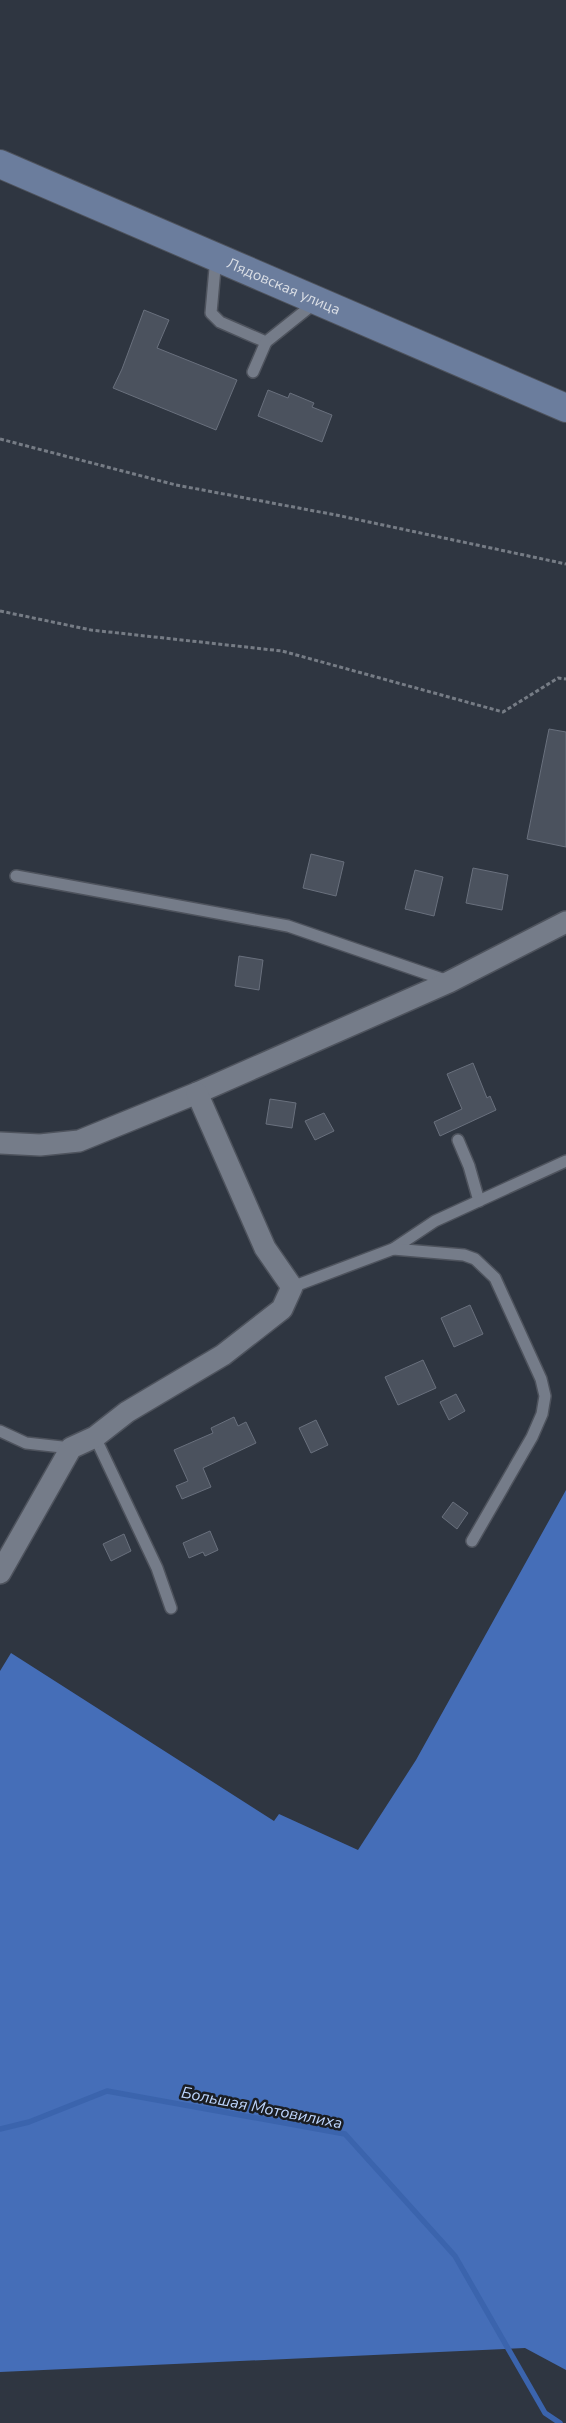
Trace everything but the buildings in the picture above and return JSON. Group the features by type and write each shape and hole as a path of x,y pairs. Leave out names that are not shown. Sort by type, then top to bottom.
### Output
{"main road":[{"name":"Лядовская улица","path":"0,164 566,408"}],"street":[{"path":"0,1143 40,1145 79,1141 197,1093 449,982 566,922"},
{"path":"0,1573 71,1448 95,1437 126,1412 223,1355 255,1332 282,1309 292,1287 264,1248 197,1093"}],"lane":[{"path":"216,257 211,313 220,322 266,342"},
{"path":"253,372 266,342 318,301"},
{"path":"16,876 288,926 449,982"},
{"path":"458,1140 469,1166 478,1201"},
{"path":"292,1287 393,1249 435,1221 566,1161"},
{"path":"393,1249 464,1255 475,1259 485,1267 495,1278 541,1379 545,1396 542,1414 532,1436 472,1541"},
{"path":"0,1431 26,1443 71,1448"},
{"path":"95,1437 157,1568 171,1608"}],"path":[{"path":"0,440 176,485 336,515 566,564"},
{"path":"0,611 91,630 282,651 503,712 558,678 566,679"}],"shaded area":[{"path":"566,1490 566,2370 525,2348 0,2372 0,1671 11,1653 274,1821 279,1814 358,1850 416,1760"}],"waterway":[{"name":"Большая Мотовилиха","path":"0,2129 29,2122 107,2091 345,2134 455,2256 545,2413 560,2423"}]}
